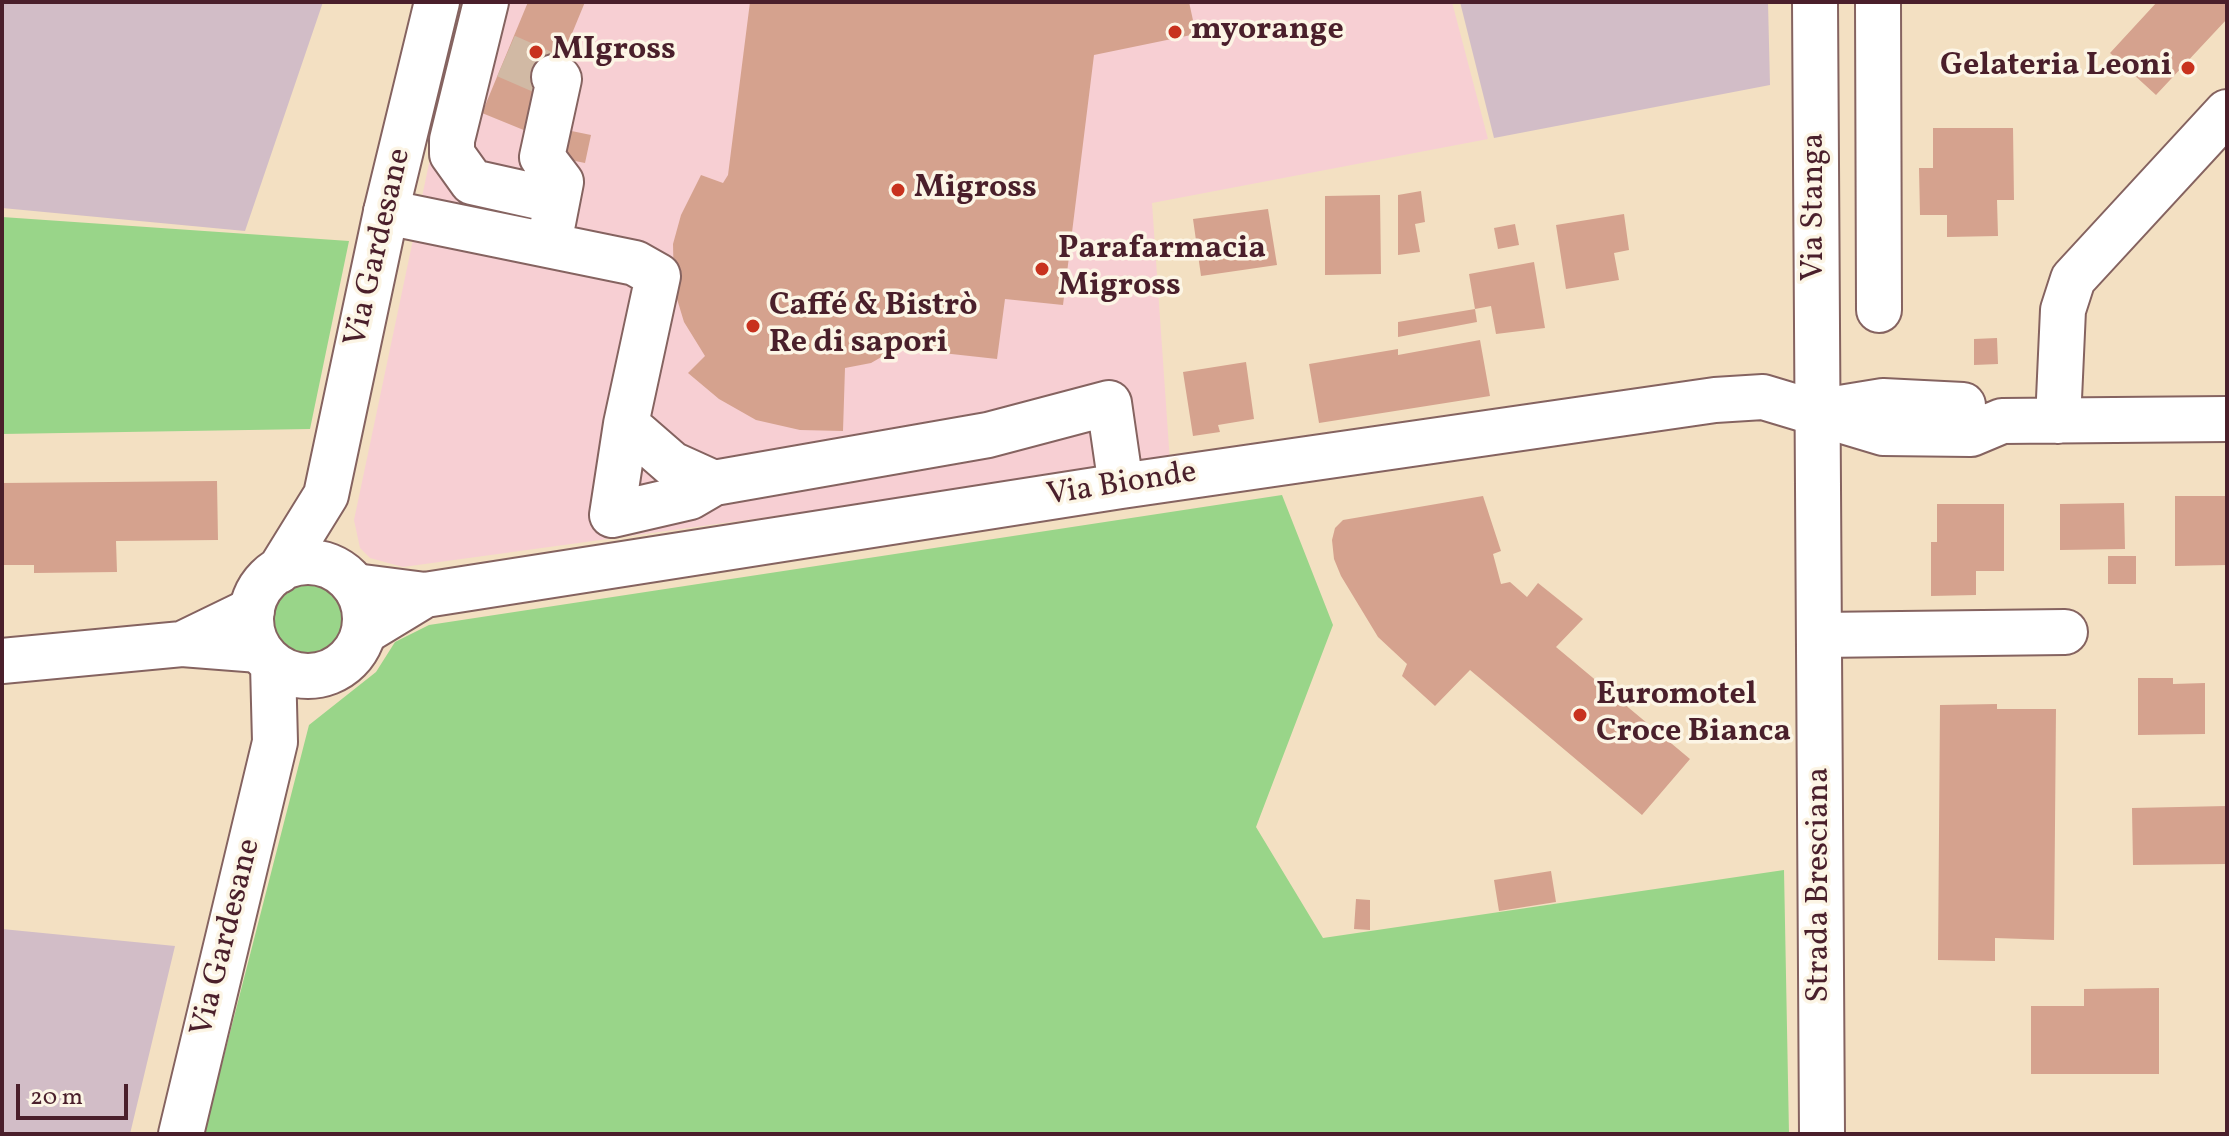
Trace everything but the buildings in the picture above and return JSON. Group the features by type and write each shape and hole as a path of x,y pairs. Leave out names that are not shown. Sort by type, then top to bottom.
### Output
{"street":[{"name":"Via Gardesane","path":"279,571 326,495 386,212 437,2"},
{"path":"486,2 452,140 452,154 472,182 557,201"},
{"path":"506,56 495,51 517,2"},
{"name":"Via Stanga","path":"1815,2 1818,412"},
{"path":"1878,2 1879,310"},
{"path":"549,246 561,182 542,157 559,79 554,77"},
{"path":"2058,421 2063,310 2073,279 2227,112"},
{"path":"386,212 635,263 658,276 626,424 612,515 690,497 714,483 988,435 1109,403 1121,486"},
{"name":"Via Bionde","path":"346,578 425,595 1121,486 1715,400 1763,397 1818,412"},
{"path":"1818,412 1883,401 1974,406 2002,421 2227,419"},
{"name":"Strada Bresciana","path":"1818,412 1822,1134"},
{"path":"626,424 672,464 714,483"},
{"name":"Via Gardesane","path":"326,495 346,578"},
{"path":"2,661 182,644 274,650 336,669 354,654 364,632 364,608 346,578 315,562 293,564 279,571 259,589 274,650"},
{"name":"Via Bionde","path":"364,632 425,595"},
{"path":"1819,635 2065,632"},
{"name":"Via Gardesane","path":"181,1134 275,742 274,650"}],"shaded area":[{"path":"2,2 323,2 245,231 2,208"},
{"path":"463,2 1452,2 1488,139 1152,203 1170,462 403,567 370,558 360,548 354,520"},
{"path":"1460,2 1768,2 1770,85 1494,138"},
{"path":"2,929 175,946 130,1134 2,1134"}],"green space":[{"path":"2,217 349,241 310,429 2,434"},
{"path":"1282,495 1333,625 1256,827 1323,938 1784,870 1789,1134 204,1134 309,725 376,672 395,642 429,625"},
{"path":"309,578 333,585 345,597 352,621 345,645 333,657 309,664 285,657 273,645 266,621 273,597 285,585"}],"tunnel":[{"path":"506,56 554,77"}],"place":[{"name":"myorange","path":"1175,32"},
{"name":"MIgross","path":"536,52"},
{"name":"Gelateria Leoni","path":"2188,68"},
{"name":"Migross","path":"898,190"},
{"name":"Parafarmacia Migross","path":"1042,269"},
{"name":"Caffé & Bistrò Re di sapori","path":"753,326"},
{"name":"Euromotel Croce Bianca","path":"1580,715"}]}
